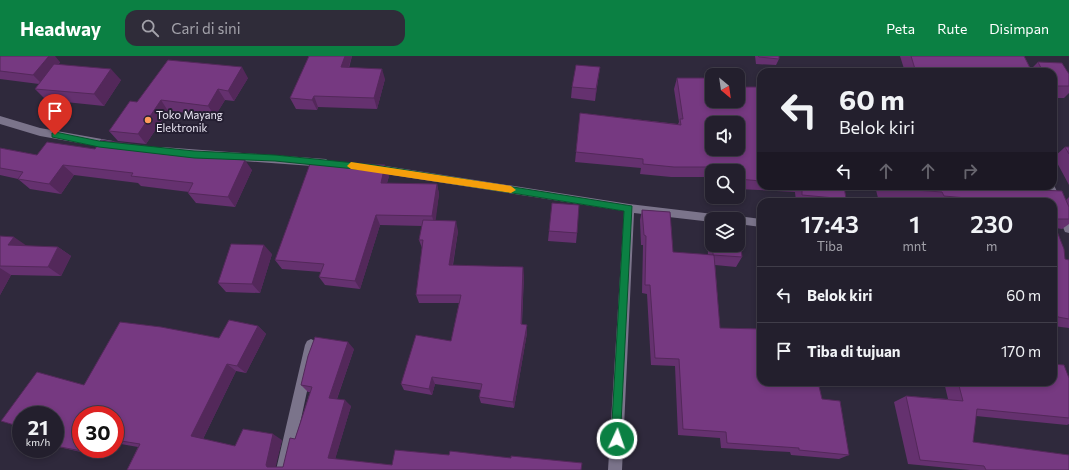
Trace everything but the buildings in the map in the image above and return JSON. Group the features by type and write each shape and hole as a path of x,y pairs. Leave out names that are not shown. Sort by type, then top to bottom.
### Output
{"street":[{"path":"0,120 40,132 99,144 123,146"},
{"path":"155,150 194,155 275,158 336,164"},
{"path":"360,166 629,208 705,217"},
{"path":"1057,202 1069,229"},
{"path":"615,470 629,208"},
{"path":"745,221 757,222"},
{"path":"283,470 311,345"}],"slow traffic":[{"path":"351,166 375,168 511,190"}],"place":[{"name":"Toko Mayang Elektronik","path":"148,120"}],"route":[{"path":"55,135 99,144 194,155 275,158 375,168 629,208 617,439"}]}
